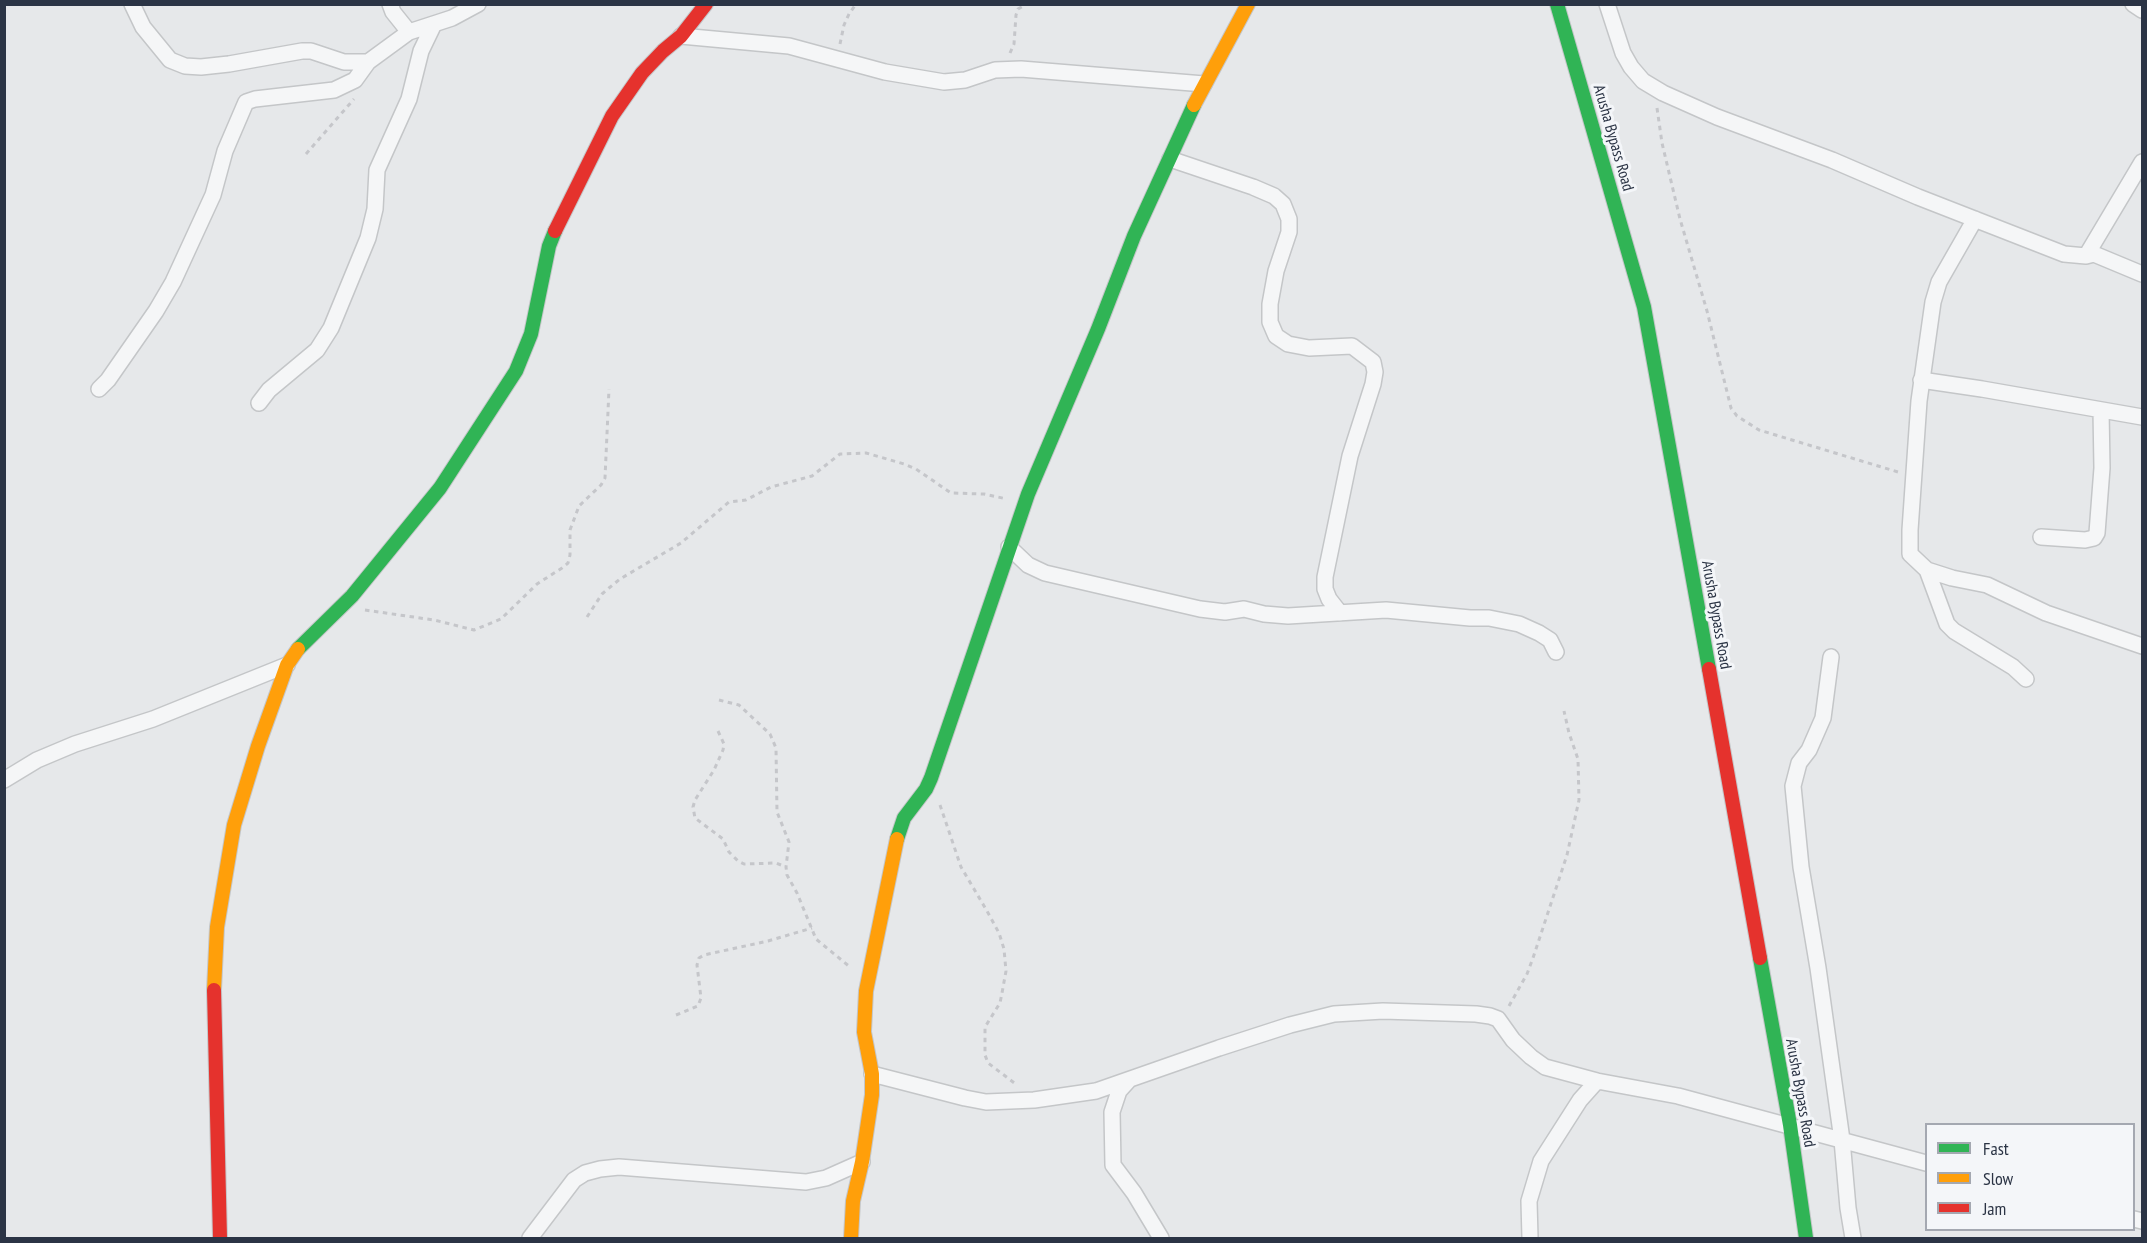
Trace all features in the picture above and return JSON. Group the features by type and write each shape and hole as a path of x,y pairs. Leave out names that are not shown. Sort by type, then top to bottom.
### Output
{"street":[{"path":"132,4 143,27 170,60 185,66 229,64 311,51 365,67"},
{"path":"390,4 393,12 409,32"},
{"path":"99,389 108,380 151,319 173,282 213,195 225,151 246,102 334,90 350,83 365,67 409,32 452,18 478,4"},
{"path":"220,1239 214,995 218,927 234,825 258,746 287,665 301,645 342,605 440,488 516,371 531,334 549,246 560,219 612,116 649,64 681,36 706,4"},
{"path":"851,1239 853,1201 870,1116 872,1074 864,1032 866,991 899,831 904,818 926,789 931,778 1028,494 1134,236 1204,84 1248,4"},
{"name":"Arusha Bypass Road","path":"1557,4 1644,307 1790,1125 1806,1239"},
{"path":"1607,4 1623,53 1643,81 1654,88 1718,117 1832,160 2064,254 2079,257 2094,254 2142,274"},
{"path":"2133,4 2142,10"},
{"path":"259,403 269,390 317,350 331,328 368,238 375,209 377,170 409,99 421,51 434,24"},
{"path":"681,36 789,46 885,72 944,82 965,80 995,70 1021,69 1204,84"},
{"path":"1170,159 1253,187 1274,196 1283,204 1289,219 1289,232 1276,271 1270,304 1270,322 1276,336 1288,344 1309,348 1352,346 1372,362 1375,372 1373,384 1350,456 1325,577 1325,589 1329,599 1340,613"},
{"path":"2086,256 2142,162"},
{"path":"1975,219 1939,282 1933,302 1922,380 1910,554 1927,570 1987,585 2046,613 2142,646"},
{"path":"1922,380 1982,388 2142,417"},
{"path":"2042,537 2085,540 2094,538 2097,533 2102,468 2102,410"},
{"path":"1009,547 1028,565 1045,573 1200,609 1226,612 1244,609 1288,616 1386,610 1502,620 1539,633 1550,640 1556,652"},
{"path":"1927,570 1947,624 1954,631 2013,667 2026,679"},
{"path":"1831,657 1823,718 1813,742 1799,762 1793,786 1801,867 1818,968 1853,1239"},
{"path":"4,780 37,760 75,744 153,719 287,665"},
{"path":"872,1074 975,1100 1004,1102 1034,1100 1095,1091 1219,1047 1334,1014 1383,1011 1476,1014 1498,1019 1513,1040 1531,1058 1545,1067 1598,1081 1678,1096 1925,1162"},
{"path":"1129,1080 1119,1091 1112,1112 1113,1165 1134,1193 1161,1239"},
{"path":"1530,1239 1529,1201 1541,1161 1580,1100 1598,1081"},
{"path":"530,1239 574,1180 585,1173 600,1169 619,1167 806,1182 826,1178 862,1162"}],"path":[{"path":"837,58 844,25 856,4"},
{"path":"995,70 1007,59 1014,44 1018,9 1027,4"},
{"path":"306,154 354,99 361,86 365,67"},
{"path":"1654,88 1662,143 1680,219 1707,311 1731,408 1737,416 1759,430 1914,476"},
{"path":"342,605 390,615 434,620 474,630 501,619 537,584 568,563 572,521 579,506 601,485 605,478 609,389"},
{"path":"586,617 602,594 620,579 681,543 729,502 746,500 771,488 812,476 840,454 866,453 904,464 957,494 984,494 1012,499 1028,494"},
{"path":"719,700 739,705 770,734 776,748 777,812 789,842 787,875 820,943 843,960 866,991"},
{"path":"1498,1019 1517,994 1527,974 1567,855 1579,800 1578,759 1564,711"},
{"path":"718,731 724,744 723,750 714,770 695,800 693,807 695,818 723,839 729,852 738,861 744,864 776,862 786,867"},
{"path":"931,778 950,841 961,867 987,910 1004,949 1006,971 1000,1003 985,1027 985,1055 988,1063 1034,1100"},
{"path":"676,1015 698,1006 701,998 697,965 699,958 812,928"}],"traffic: fast":[{"path":"1557,4 1644,307 1709,669"},
{"path":"897,839 904,818 926,789 931,778 1028,494 1098,329 1134,236 1194,105"},
{"path":"298,649 352,596 440,488 516,371 531,334 549,246 555,231"},
{"path":"1760,958 1790,1125 1806,1238"}],"traffic: slow":[{"path":"1194,105 1248,4"},
{"path":"214,990 217,927 234,825 258,746 287,665 298,649"},
{"path":"851,1238 853,1201 862,1162 872,1095 872,1074 864,1032 866,991 897,839"}],"traffic: jam":[{"path":"555,231 612,116 642,73 681,36 706,4"},
{"path":"1709,669 1760,958"},
{"path":"214,990 220,1238"}]}
